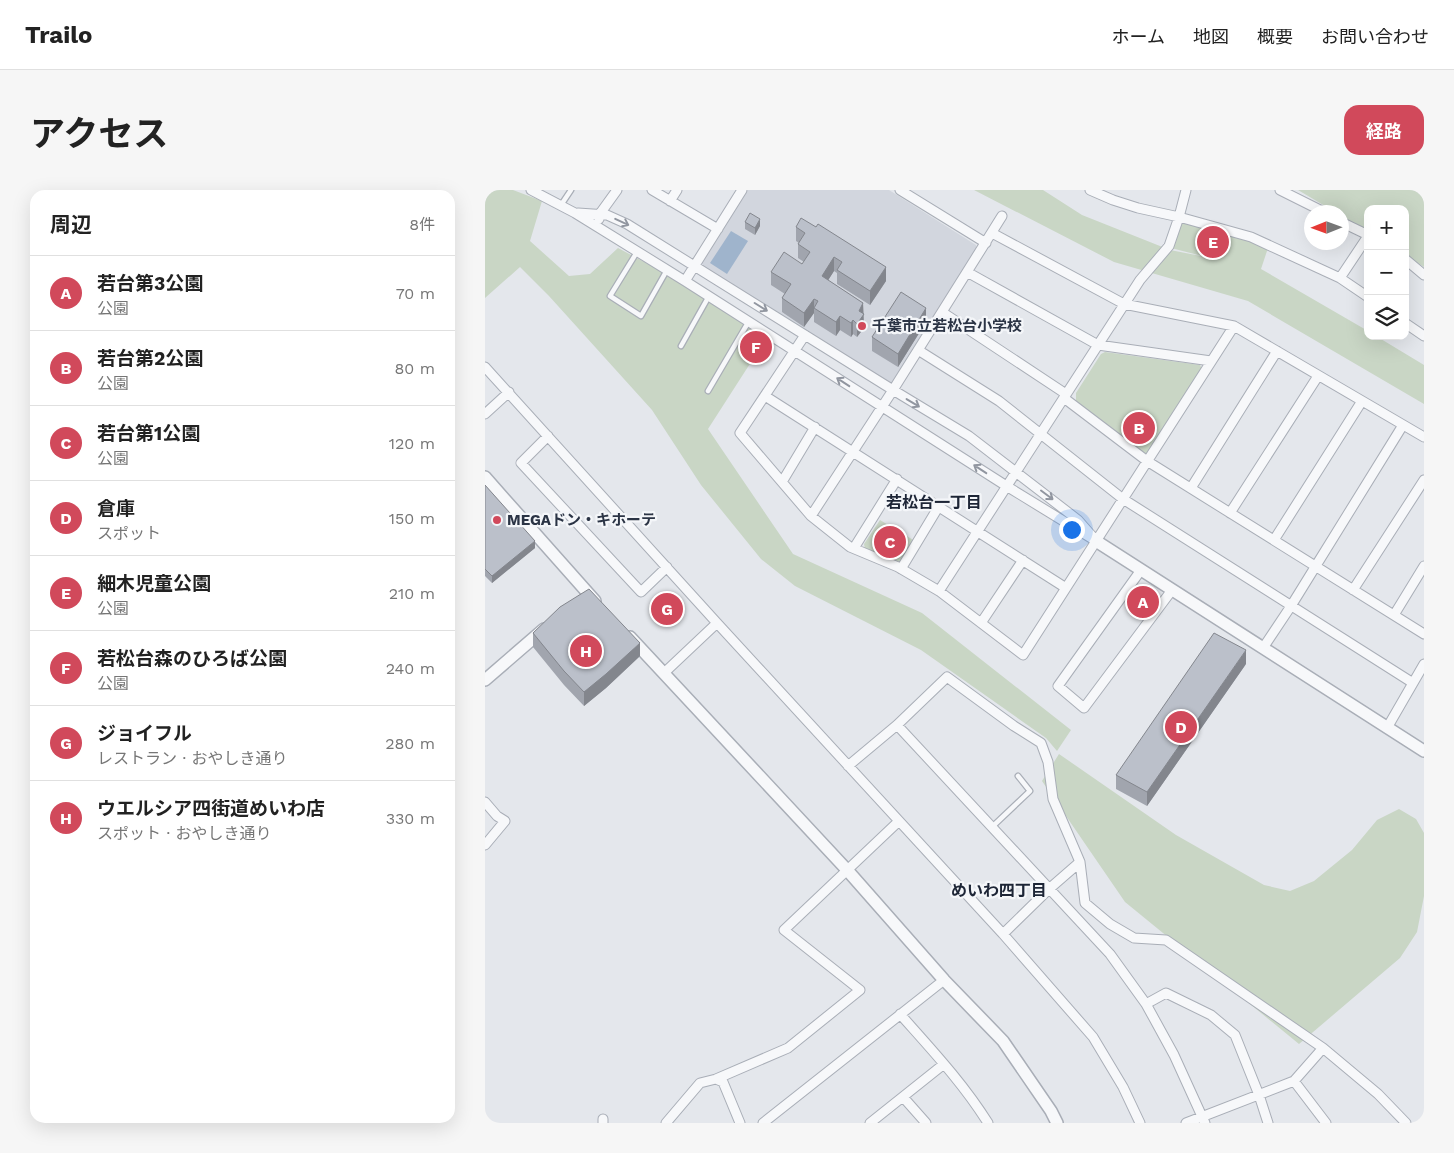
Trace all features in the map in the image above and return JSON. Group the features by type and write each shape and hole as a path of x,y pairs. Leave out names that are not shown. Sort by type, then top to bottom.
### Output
{"street":[{"path":"533,190 575,213 749,321 1424,751"},
{"path":"599,228 599,215 617,190"},
{"path":"651,190 718,229"},
{"path":"670,201 677,190"},
{"path":"685,281 742,190"},
{"path":"900,190 985,242"},
{"path":"1090,190 1138,208 1179,216 1251,237 1340,278 1365,295"},
{"path":"939,591 1140,280 1169,246 1186,190"},
{"path":"1280,190 1310,205"},
{"path":"575,213 607,215 627,224 969,436 1078,520 1096,541"},
{"path":"811,516 893,390 1002,216"},
{"path":"1349,226 1364,234"},
{"path":"992,233 1124,304 1234,326 1424,438"},
{"path":"1340,278 1364,242"},
{"path":"1409,262 1424,275"},
{"path":"967,272 1098,345 1211,361"},
{"path":"942,312 1065,396 1147,461 1424,634"},
{"path":"805,335 740,433 811,516 850,547 901,568 939,591 1023,655 1234,326"},
{"path":"1409,326 1424,336"},
{"path":"918,350 999,401 1123,499 1413,683"},
{"path":"1191,488 1277,352"},
{"path":"485,367 1003,934 1093,1037 1123,1086 1140,1123"},
{"path":"1230,513 1318,376"},
{"path":"485,414 509,392"},
{"path":"765,396 1066,588"},
{"path":"1274,540 1362,401"},
{"path":"1263,648 1403,426"},
{"path":"782,482 815,427"},
{"path":"548,436 521,463 641,592 667,568"},
{"path":"485,476 583,595 606,612"},
{"path":"854,548 897,479"},
{"path":"1353,590 1424,480"},
{"path":"901,568 939,506"},
{"path":"981,623 1023,560"},
{"path":"1394,615 1424,566"},
{"path":"1141,570 1058,686 1084,708 1172,590"},
{"path":"664,673 717,623"},
{"path":"485,680 550,624"},
{"path":"619,626 848,871 944,980 1003,1040 1051,1111 1057,1123"},
{"path":"1387,728 1424,664"},
{"path":"848,766 897,725 947,677 1014,726 1041,743 1048,762 1053,799 1080,862 1085,903 1110,924 1134,938 1167,940 1323,1048 1378,1094 1406,1123"},
{"path":"897,725 1109,954 1147,1004 1174,1055 1204,1120"},
{"path":"485,802 497,816 505,821 485,845"},
{"path":"665,1123 700,1083 716,1079 788,1048 860,990 785,930 899,821"},
{"path":"1003,934 1080,862"},
{"path":"763,1123 944,980"},
{"path":"1147,1004 1166,993 1211,1016 1235,1035 1268,1123"},
{"path":"899,1014 944,1064 978,1106 988,1123"},
{"path":"1187,1123 1204,1120 1294,1081 1323,1048"},
{"path":"870,1123 944,1064"},
{"path":"716,1079 723,1082 740,1123"},
{"path":"1294,1081 1326,1123"},
{"path":"903,1097 926,1123"}],"lane":[{"path":"561,206 571,190"},
{"path":"637,251 611,296 641,316 667,270"},
{"path":"681,346 709,296"},
{"path":"708,391 749,321"},
{"path":"992,826 1030,791 1018,776"}],"shaded area":[{"name":"千葉市立若松台小学校","path":"748,190 889,190 976,245 977,253 895,383 887,385 703,268 702,263"}],"green space":[{"path":"485,190 513,190 542,201 530,241 569,276 590,274 618,248 680,281 767,338 766,340 769,342 757,361 753,359 708,429 793,554 922,613 1071,730 1057,751 1046,738 921,650 795,586 761,559 701,485 652,410 549,296 520,267 485,298"},
{"path":"974,190 1043,190 1082,215 1170,250 1206,257 1171,248 1179,224 1184,221 1238,236 1268,248 1261,269 1364,329 1364,340 1383,340 1424,365 1424,404 1248,301 1114,262"},
{"path":"1298,190 1424,190 1424,267 1409,258 1409,205 1364,205 1364,231 1349,221 1349,205 1323,205"},
{"path":"1105,352 1200,365 1203,371 1151,454 1144,454 1076,401 1076,393 1101,354"},
{"path":"880,520 915,541 902,562 896,564 865,549 864,544"},
{"path":"1136,587 1159,605 1150,616 1127,599"},
{"path":"1059,754 1176,835 1264,885 1290,891 1314,881 1352,850 1377,820 1399,809 1416,819 1424,833 1424,896 1417,932 1400,958 1299,1044 1125,902 1042,781"}],"water":[{"path":"731,231 748,241 727,274 710,263"}],"building":[{"path":"750,213 760,219 755,228 745,222"},
{"path":"801,218 816,227 818,224 886,267 870,291 837,270 842,262 834,257 822,276 863,303 859,311 864,314 857,324 853,320 851,323 840,316 836,322 814,308 818,301 814,299 804,313 782,298 791,284 771,272 784,252 802,264 810,252 798,244 805,233 796,227"},
{"path":"901,292 926,308 898,354 872,337"},
{"name":"MEGAドン・キホーテ","path":"485,485 535,541 492,576 485,569"},
{"path":"589,589 640,643 584,692 533,633 560,607"},
{"path":"1214,633 1246,650 1147,792 1116,775"}],"place":[{"name":"細木児童公園","path":"1213,242"},
{"name":"千葉市立若松台小学校","path":"862,326"},
{"name":"若松台森のひろば公園","path":"756,347"},
{"name":"若台第2公園","path":"1139,428"},
{"name":"MEGAドン・キホーテ","path":"497,520"},
{"name":"若台第1公園","path":"890,542"},
{"name":"若台第3公園","path":"1143,602"},
{"name":"ジョイフル","path":"667,609"},
{"name":"ウエルシア四街道めいわ店","path":"586,651"},
{"name":"倉庫","path":"1181,727"}],"district":[{"name":"若松台一丁目","path":"934,502"},
{"name":"めいわ四丁目","path":"999,890"}]}
